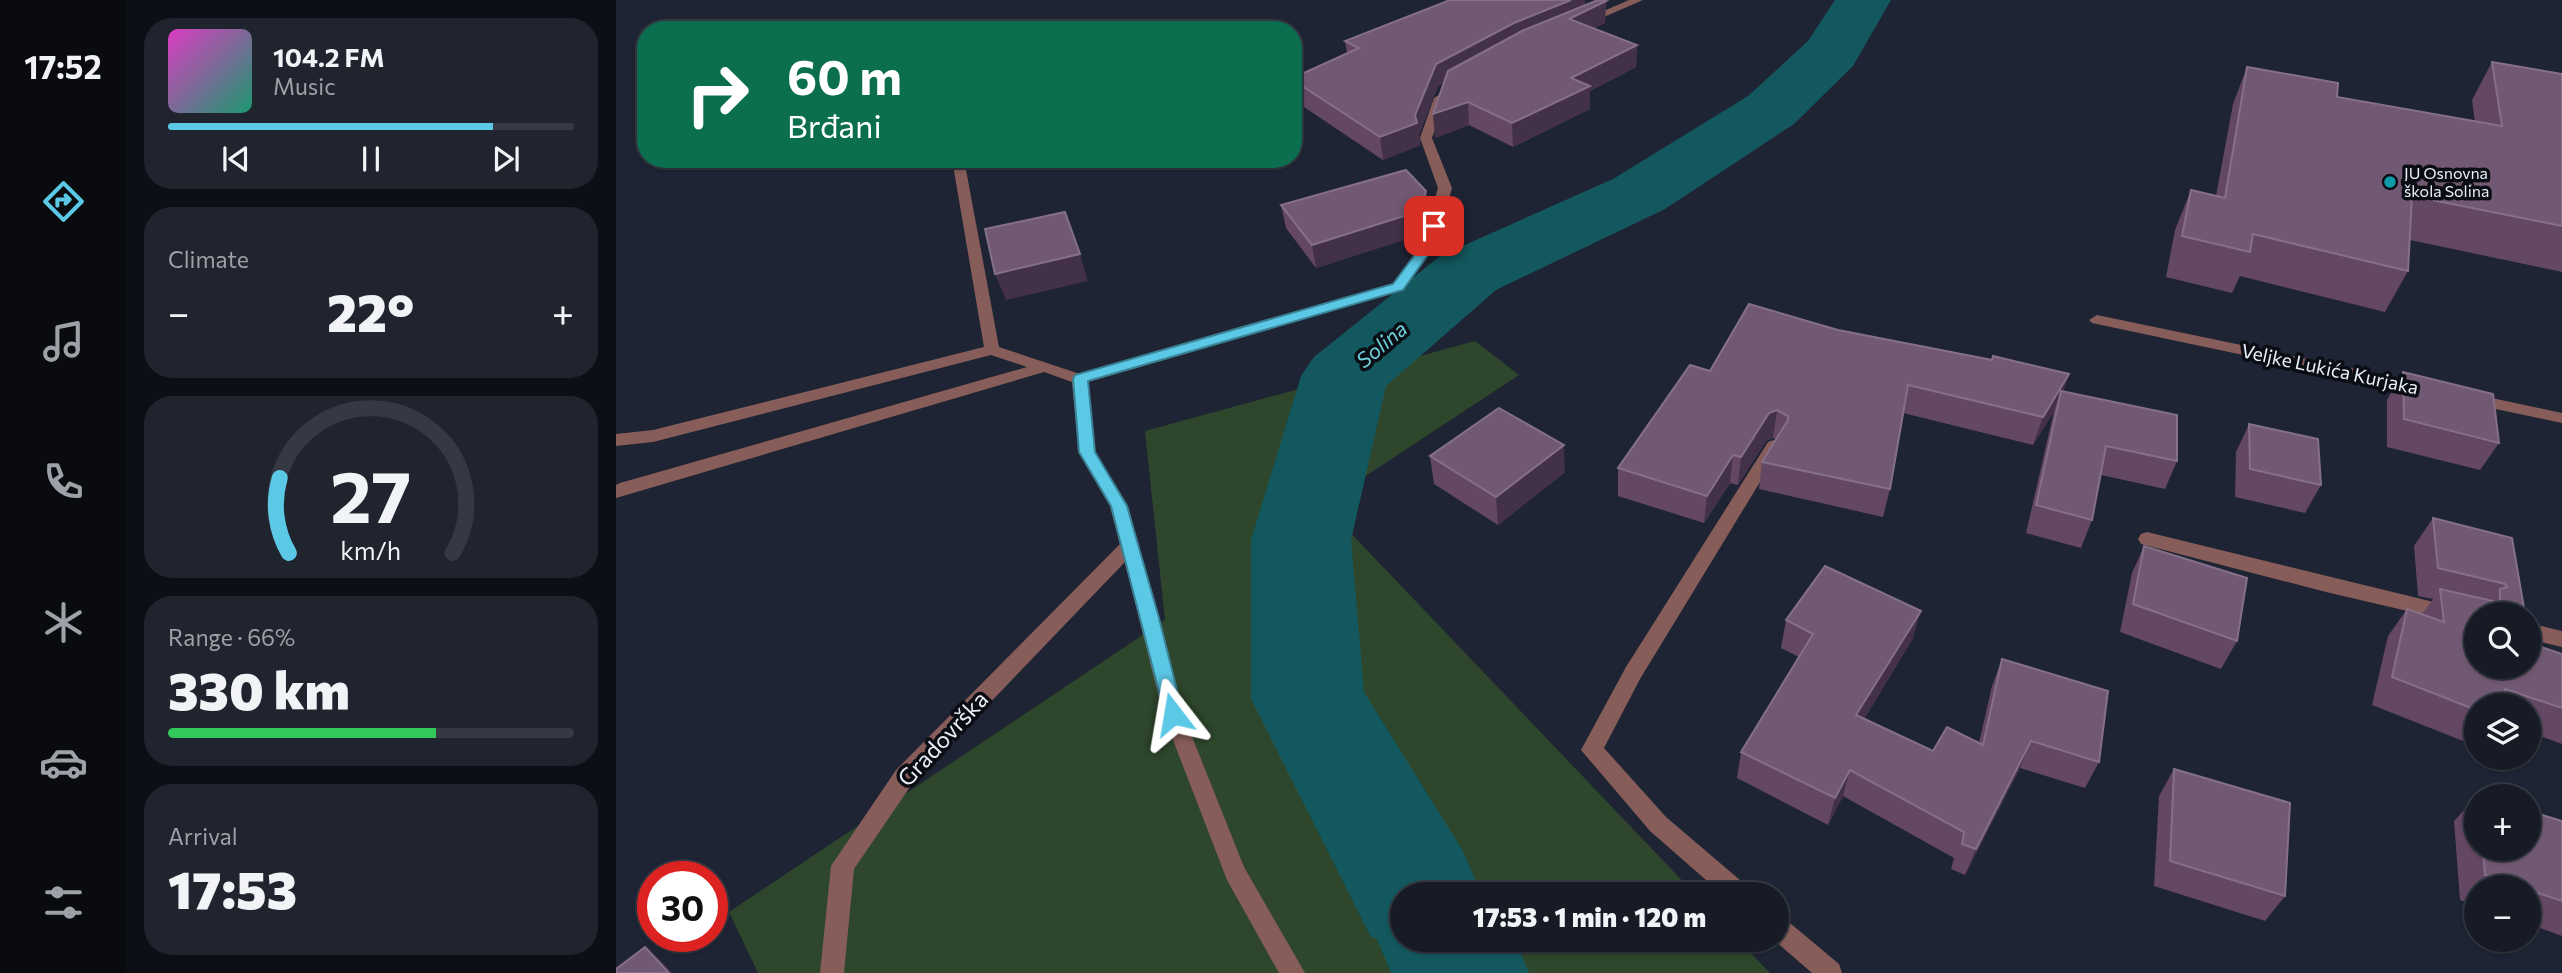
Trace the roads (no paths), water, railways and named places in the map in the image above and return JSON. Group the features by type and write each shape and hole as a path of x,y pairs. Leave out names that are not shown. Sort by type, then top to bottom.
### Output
{"street":[{"path":"1577,25 1638,0"},
{"path":"616,440 653,436 992,350 1080,379 1398,287 1429,245 1445,188 1426,138 1443,90 1454,84"},
{"path":"960,168 992,350"},
{"name":"Veljke Lukića Kurjaka","path":"2097,320 2562,418"},
{"path":"616,492 1045,367"},
{"path":"1080,379 1087,452 1119,506 1173,714 1236,872 1293,973"},
{"path":"1725,882 1658,824 1592,750 1633,673 1774,446"},
{"path":"2147,539 2326,586 2464,616"},
{"name":"Gradovrška","path":"832,973 843,866 904,777 1130,546"},
{"path":"2541,634 2562,639"},
{"path":"1789,937 1830,973"}],"waterway":[{"name":"Solina","path":"1410,882 1308,699 1301,540 1345,376 1468,273 1639,194 1771,110 1831,53 1863,0"},
{"name":"Solina","path":"1450,952 1461,973"}],"place":[{"name":"JU Osnovna škola Solina","path":"2390,182"}]}
